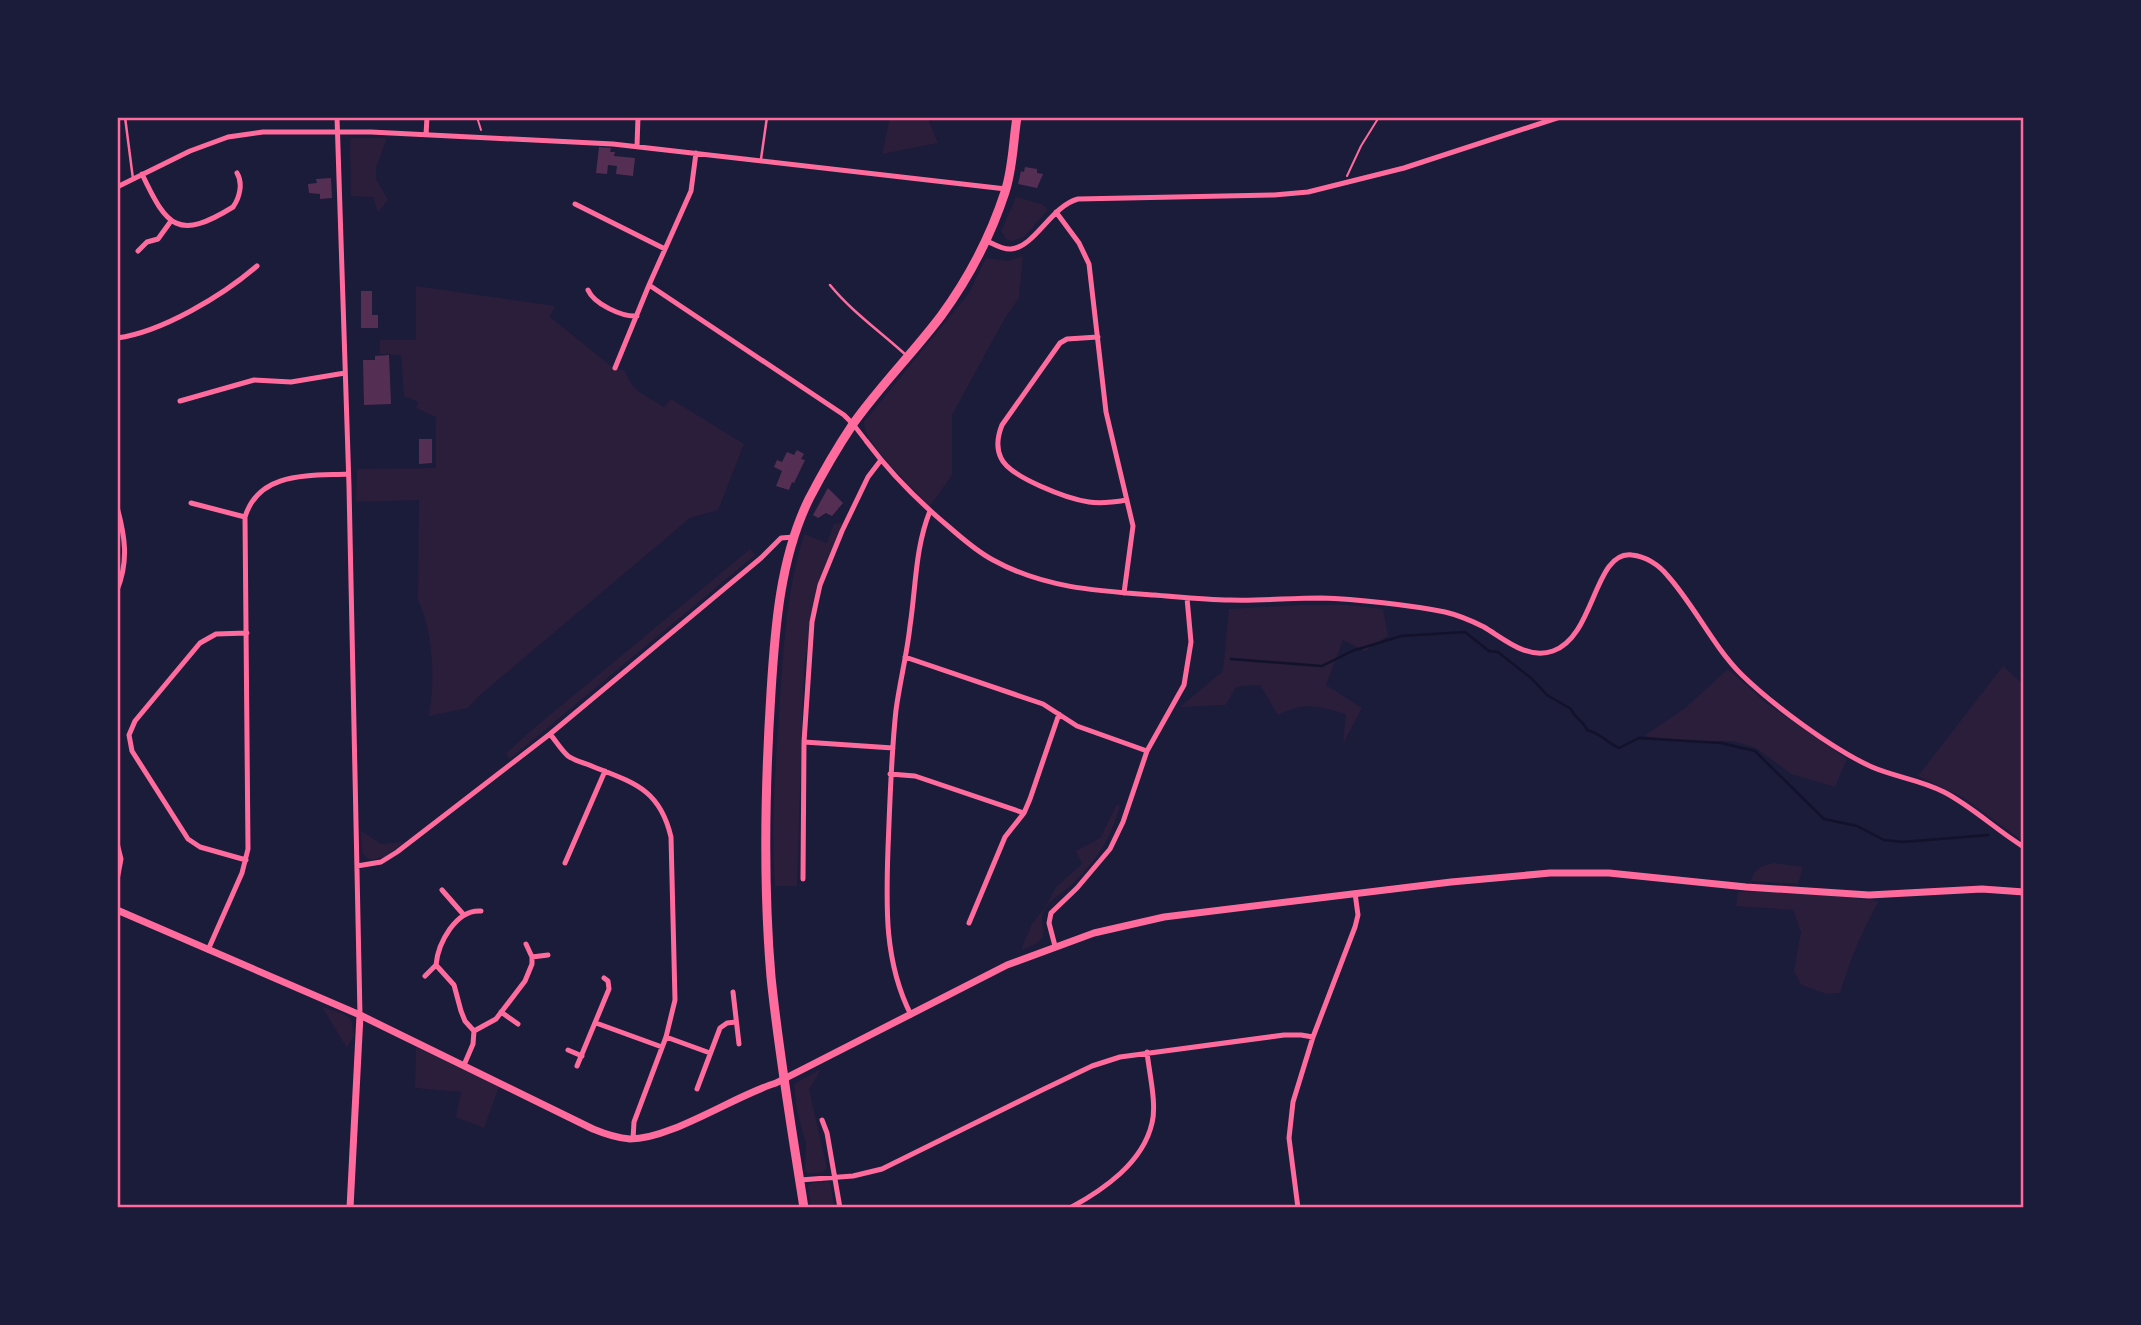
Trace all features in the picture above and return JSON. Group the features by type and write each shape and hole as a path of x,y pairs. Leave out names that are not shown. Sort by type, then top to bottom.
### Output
{"highway":[{"path":"804,1208 783,1079 769,931 769,714 775,633 784,580 808,501 853,424 941,316 985,240 1006,189 1017,117"}],"street":[{"path":"337,117 360,1015 350,1208"},
{"path":"426,135 427,117"},
{"path":"637,146 638,117"},
{"path":"985,240 1006,249 1018,247 1056,212 1078,199 1274,195 1346,184 1560,117"},
{"path":"117,187 228,136 263,132 338,132 483,136 637,146 1006,189"},
{"path":"615,368 691,191 696,153"},
{"path":"142,174 155,200 171,221 184,225 202,223 233,207 239,195 237,173"},
{"path":"575,204 665,249"},
{"path":"1056,212 1079,243 1089,264 1106,412 1133,526 1124,593"},
{"path":"138,251 147,242 158,239 171,221"},
{"path":"117,338 154,330 234,284 257,266"},
{"path":"649,285 844,415 881,460 930,511 981,554 1013,570 1062,586 1124,593 1253,600 1320,598 1445,612 1480,625 1517,648 1535,653 1551,652 1564,645 1592,606 1605,569 1610,563 1623,555 1639,557 1656,565 1669,576 1727,659 1782,708 1857,760 1946,793 2024,847"},
{"path":"588,290 595,300 625,315 637,316"},
{"path":"1098,337 1067,339 1060,343 1002,425 998,440 1000,456 1010,469 1022,476 1071,497 1093,502 1128,500"},
{"path":"180,401 243,382 291,382 345,373"},
{"path":"803,879 804,742 812,622 820,586 852,510 881,460"},
{"path":"208,950 246,860 245,517 256,494 277,482 348,474"},
{"path":"191,503 245,517"},
{"path":"117,507 126,549 124,570 117,590"},
{"path":"911,1014 894,976 887,932 890,774 921,537 930,511"},
{"path":"357,866 388,859 550,734 761,558 781,538 795,537"},
{"path":"1055,946 1049,923 1051,913 1077,888 1110,849 1123,822 1147,751 1180,693 1186,677 1191,642 1187,598"},
{"path":"246,860 200,847 188,839 132,751 129,735 139,714 200,643 216,634 247,633"},
{"path":"905,657 1032,700 1077,726 1147,751"},
{"path":"969,923 1005,837 1024,813 1059,714"},
{"path":"550,734 566,754 643,789 658,804 667,822 672,855 676,988 673,1015 634,1122 633,1139"},
{"path":"804,742 892,748"},
{"path":"565,863 605,771"},
{"path":"890,774 915,776 1024,813"},
{"path":"117,843 121,859 117,880"},
{"path":"117,910 360,1015 593,1129 620,1138 633,1139 665,1131 783,1079 1007,965 1094,933 1150,919 1355,892 1574,872 1746,887 1889,895 1982,889 2024,892"},
{"path":"442,890 463,914"},
{"path":"1298,1208 1291,1161 1290,1121 1293,1102 1313,1037 1355,926 1355,892"},
{"path":"425,976 436,965 443,942 463,914 481,911"},
{"path":"474,1031 496,1019 525,981 532,957 526,944"},
{"path":"532,957 548,955"},
{"path":"436,965 454,985 465,1021 474,1031 473,1044 464,1065"},
{"path":"577,1066 609,989 608,981 604,978"},
{"path":"733,992 738,1044"},
{"path":"501,1012 518,1024"},
{"path":"697,1089 723,1025 736,1022"},
{"path":"596,1023 662,1047"},
{"path":"800,1180 853,1176 882,1169 1092,1066 1120,1057 1284,1035 1313,1037"},
{"path":"666,1037 710,1053"},
{"path":"568,1050 582,1056"},
{"path":"1070,1208 1109,1185 1126,1168 1150,1131 1153,1113 1147,1052"},
{"path":"822,1120 827,1133 840,1208"}],"lane":[{"path":"125,117 133,179"},
{"path":"761,162 766,117"},
{"path":"830,285 845,304 908,357"}],"path":[{"path":"477,117 483,136"},
{"path":"1346,184 1349,170 1379,117"}],"shaded area":[{"path":"890,117 927,117 938,143 882,154"},
{"path":"352,138 387,138 376,168 376,179 388,200 378,212 373,197 351,196"},
{"path":"1016,197 1042,204 1048,210 1024,237 1012,241 1006,239 1001,231"},
{"path":"1023,256 1019,298 1005,318 952,415 952,475 930,506 881,454 866,431 864,422 969,293 986,258 1008,261"},
{"path":"416,286 555,306 550,317 611,366 625,371 631,384 640,392 664,407 671,399 744,444 718,510 690,518 468,708 429,716 432,657 418,600 419,500 356,502 357,469 436,468 436,417 416,408 418,402 404,396 401,355 380,354 380,340 416,340"},
{"path":"842,523 817,588 804,666 797,886 775,886 773,821 776,756 784,646 793,578 804,534 827,543 834,524"},
{"path":"750,549 755,555 510,759 506,754 527,734"},
{"path":"1348,605 1383,609 1388,636 1365,651 1343,640 1326,685 1362,708 1343,744 1346,714 1304,706 1278,715 1260,685 1236,687 1226,705 1180,707 1223,671 1229,609"},
{"path":"2003,666 2024,685 2024,842 1964,798 1918,776"},
{"path":"1728,669 1766,703 1847,759 1835,787 1791,774 1756,748 1733,741 1676,741 1644,736 1684,709"},
{"path":"1120,805 1107,840 1094,860 1043,912 1044,930 1040,940 1021,950 1032,924 1056,887 1082,864 1076,851 1100,838 1116,806"},
{"path":"361,831 381,844 404,842 385,857 370,860 362,853"},
{"path":"1775,863 1803,867 1798,884 1751,881 1759,868"},
{"path":"1738,892 1796,892 1879,901 1857,946 1840,993 1827,994 1801,985 1794,971 1801,932 1793,910 1736,906"},
{"path":"322,1007 351,1019 354,1035 347,1048"},
{"path":"416,1047 499,1087 484,1128 456,1117 461,1092 415,1088"},
{"path":"821,1069 809,1090 827,1168 823,1172 809,1174 805,1171 806,1144 797,1111 794,1084"},
{"path":"830,1181 834,1208 811,1208 808,1186"}],"building":[{"path":"599,147 611,148 610,152 615,152 614,156 635,158 633,176 616,174 617,166 608,165 607,174 596,173"},
{"path":"1025,167 1037,169 1037,173 1043,174 1037,188 1018,184 1021,171 1024,172"},
{"path":"331,178 332,198 320,199 320,194 309,193 308,184 317,183 316,179"},
{"path":"361,291 372,291 372,315 378,315 378,328 361,328"},
{"path":"389,355 391,404 364,405 363,360 375,360 375,356"},
{"path":"419,439 432,439 432,463 419,464"},
{"path":"797,450 804,454 801,459 805,460 794,483 792,482 789,490 776,486 782,471 774,467 777,460 782,462 787,452 794,455"},
{"path":"828,488 843,503 832,516 826,513 818,518 813,515"}],"waterway":[{"path":"1231,659 1322,666 1352,651 1401,636 1465,632 1489,651 1498,652 1532,679 1547,695 1571,709 1587,730 1619,748 1639,738 1721,743 1755,751 1824,819 1857,826 1884,840 1903,842 1988,835"}]}
